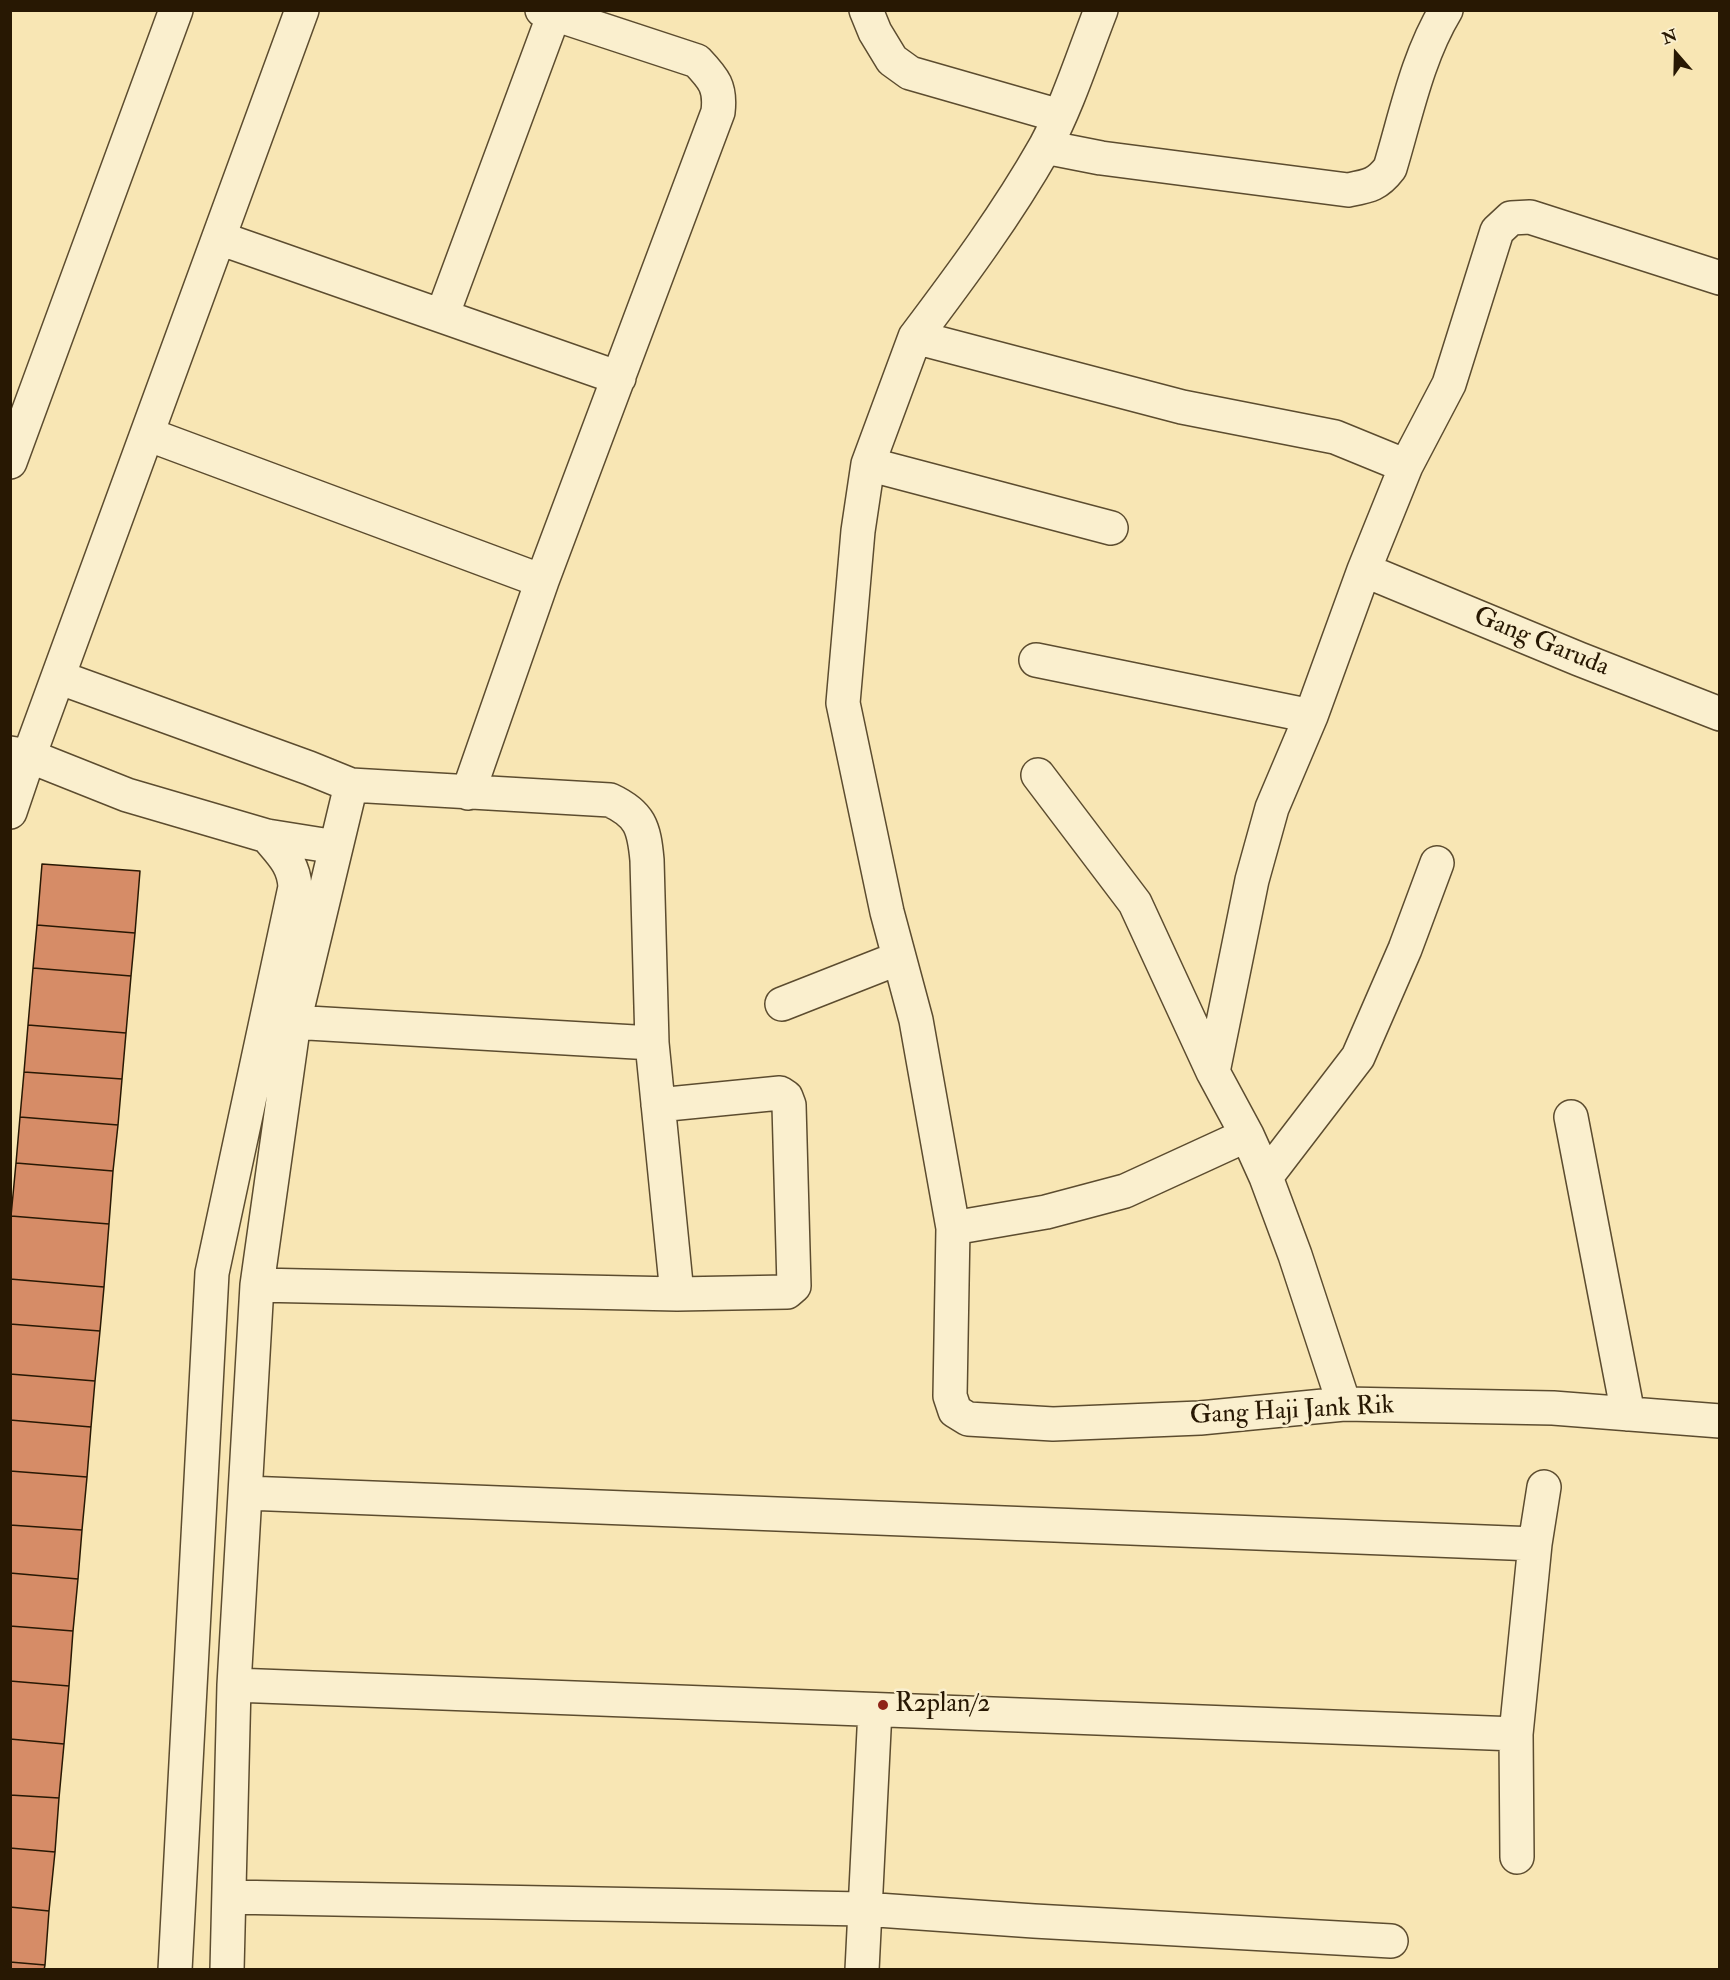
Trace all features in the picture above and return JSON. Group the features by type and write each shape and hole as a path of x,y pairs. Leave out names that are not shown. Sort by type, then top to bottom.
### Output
{"street":[{"path":"10,462 176,10"},
{"path":"10,812 20,755 58,677 302,10"},
{"path":"866,10 875,32 892,60 910,74 1060,116"},
{"path":"1101,10 1060,116 1045,147 983,247 915,337 868,464 858,531 843,703 887,912 916,1020 953,1228 1046,1212 1125,1191 1247,1135"},
{"path":"1045,147 1101,158 1348,190 1369,186 1380,180 1390,168 1422,62 1435,29 1446,10"},
{"path":"441,316 548,12 697,61 713,79 719,97 718,112 542,581 468,793"},
{"path":"1213,1072 1252,880 1269,818 1311,716 1364,570 1406,466 1449,384 1497,231 1510,218 1530,217 1719,278"},
{"path":"219,238 619,378"},
{"path":"915,337 1182,407 1335,437 1406,466"},
{"path":"147,434 542,581"},
{"path":"868,464 1111,528"},
{"name":"Gang Garuda","path":"1364,570 1719,714"},
{"path":"1036,660 1311,716"},
{"path":"58,677 351,785 610,800 625,807 636,816 642,830 647,860 652,1043 677,1294"},
{"path":"20,755 127,795 267,836 336,847"},
{"path":"1038,775 1135,903 1213,1072 1247,1135 1266,1177 1295,1255 1344,1404"},
{"path":"175,1970 212,1274 280,1021 304,916 336,847 351,785"},
{"path":"267,836 287,860 294,874 295,887 304,916"},
{"path":"1266,1177 1358,1057 1405,949 1437,863"},
{"path":"782,1004 899,958"},
{"path":"280,1021 652,1043"},
{"path":"227,1970 234,1685 257,1286 280,1021"},
{"path":"257,1286 677,1294 787,1292 794,1286 789,1105 786,1096 780,1093 658,1105"},
{"path":"1571,1117 1628,1414"},
{"name":"Gang Haji Jank Rik","path":"953,1228 950,1396 955,1411 968,1419 1053,1424 1200,1418 1344,1404 1552,1408 1719,1421"},
{"path":"1517,1857 1516,1734 1535,1544 1544,1487"},
{"path":"246,1493 1535,1544"},
{"path":"194,1606 239,1608"},
{"path":"234,1685 1516,1734"},
{"path":"862,1970 863,1909 875,1710"},
{"path":"229,1897 863,1909 1391,1941"}],"building":[{"path":"42,864 140,871 135,933 37,925"},
{"path":"37,925 135,933 131,976 33,968"},
{"path":"33,968 131,976 126,1033 28,1025"},
{"path":"28,1025 126,1033 122,1079 24,1072"},
{"path":"24,1072 122,1079 118,1125 20,1117"},
{"path":"20,1117 118,1125 113,1171 16,1163"},
{"path":"16,1163 113,1171 109,1224 11,1216"},
{"path":"11,1216 109,1224 104,1287 10,1279"},
{"path":"10,1279 104,1287 100,1331 10,1324"},
{"path":"10,1324 100,1331 95,1381 10,1374"},
{"path":"10,1374 95,1381 91,1427 10,1420"},
{"path":"10,1420 91,1427 87,1477 10,1471"},
{"path":"10,1471 87,1477 82,1530 10,1525"},
{"path":"10,1525 82,1530 78,1579 10,1573"},
{"path":"10,1573 78,1579 73,1631 10,1626"},
{"path":"10,1626 73,1631 69,1686 10,1681"},
{"path":"10,1681 69,1686 64,1744 10,1739"},
{"path":"10,1739 64,1744 59,1798 10,1795"},
{"path":"10,1795 59,1798 55,1852 10,1848"},
{"path":"10,1848 55,1852 49,1911 10,1907"},
{"path":"10,1907 49,1911 45,1965 10,1962"},
{"path":"10,1962 45,1965 44,1970 10,1970"}],"place":[{"name":"R2plan/2","path":"883,1705"}]}
